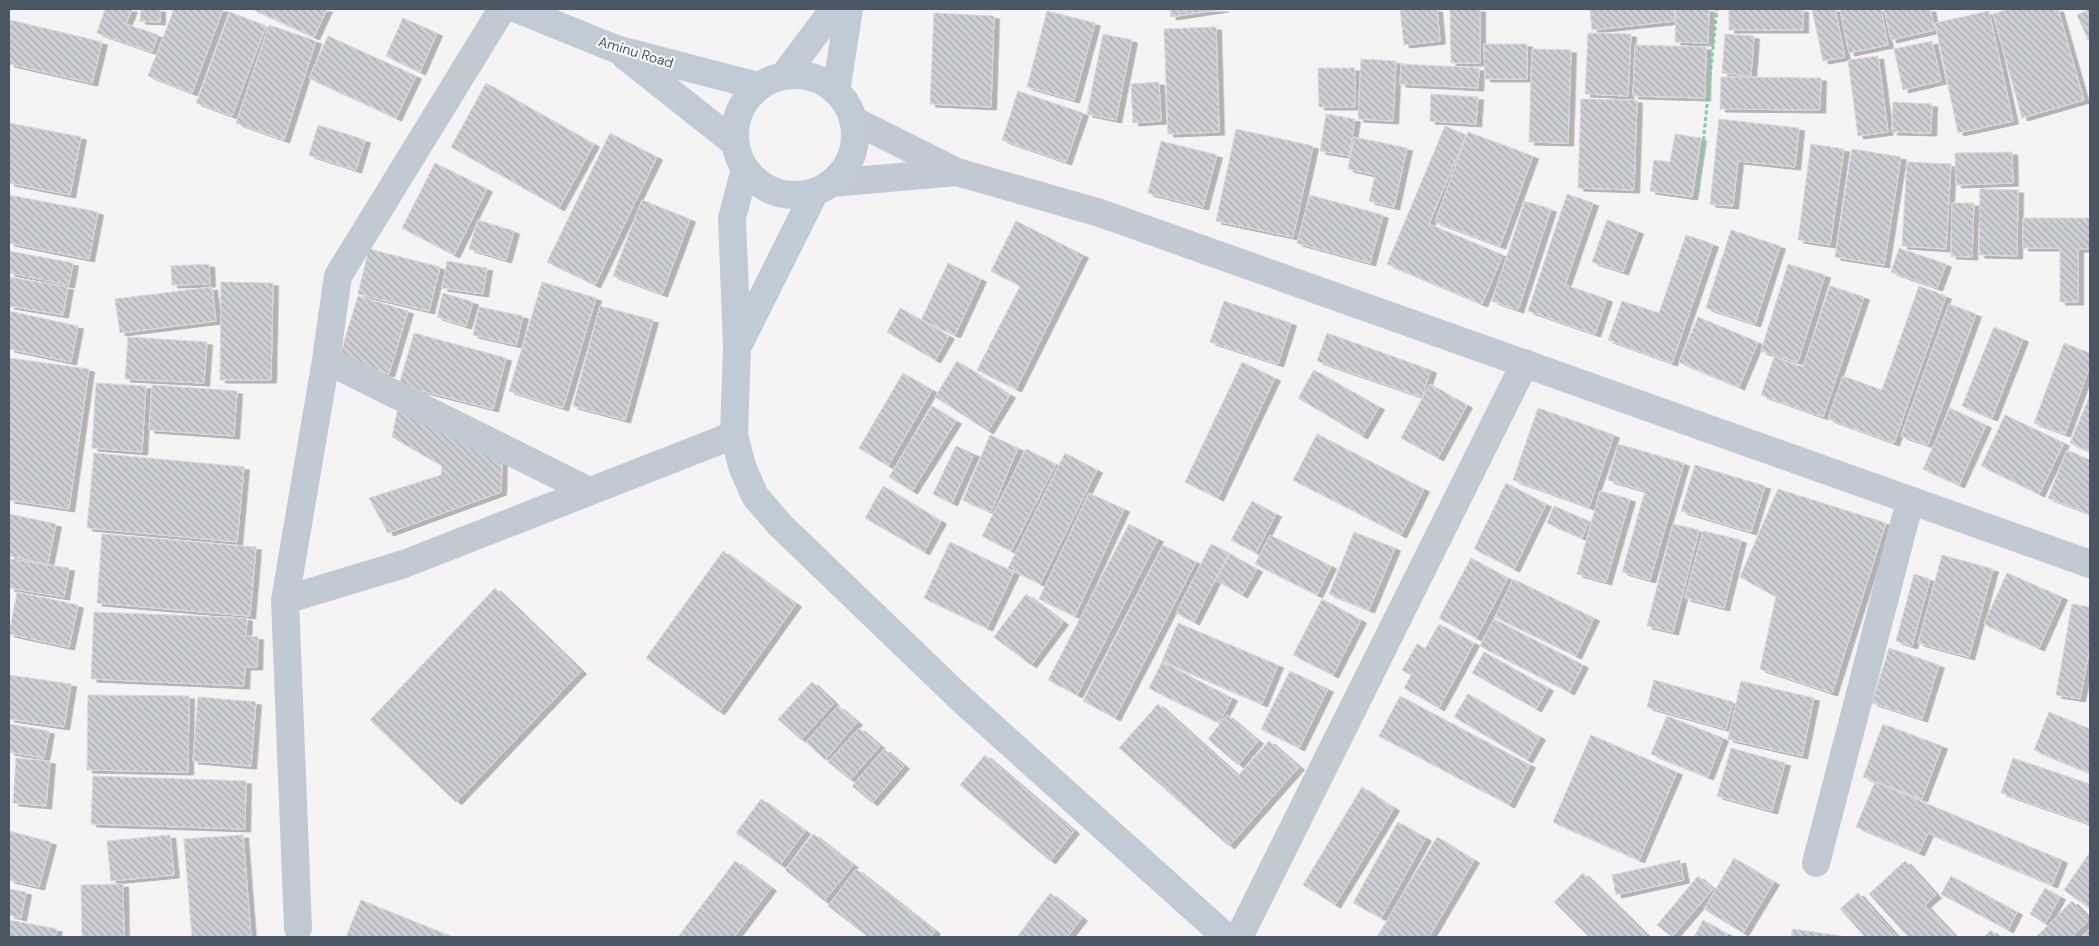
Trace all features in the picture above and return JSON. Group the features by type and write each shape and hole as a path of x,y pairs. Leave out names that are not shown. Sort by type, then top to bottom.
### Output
{"street":[{"path":"298,928 285,600 326,360 338,276 502,9"},
{"name":"Aminu Road","path":"517,9 616,49 758,86"},
{"path":"785,74 834,9"},
{"path":"836,91 849,9"},
{"path":"616,49 735,143"},
{"path":"737,347 823,187 843,170 852,154 855,138 853,120 847,104 836,91 821,80 804,75 785,74 758,86 744,102 736,122 735,143 745,169 759,184 776,192 796,195 823,187 957,172"},
{"path":"853,120 957,172 1100,213 1525,362 2090,564"},
{"path":"745,169 732,218 737,347 734,435 742,466 755,496 780,525 960,698 1226,937"},
{"path":"326,360 589,491"},
{"path":"1239,937 1525,362"},
{"path":"285,600 404,564 734,435"},
{"path":"1816,863 1910,501"}],"path":[{"path":"1698,192 1717,9"}],"building":[{"path":"105,9 132,9 126,24 158,35 152,52 97,33"},
{"path":"141,9 160,9 160,22 140,21"},
{"path":"174,9 223,9 192,93 148,76"},
{"path":"252,9 327,9 314,37"},
{"path":"1170,9 1223,9 1171,17"},
{"path":"1400,9 1437,9 1440,41 1404,45"},
{"path":"1450,9 1480,9 1480,63 1451,63"},
{"path":"1590,9 1674,9 1675,21 1592,30"},
{"path":"1676,9 1709,9 1708,43 1675,42"},
{"path":"1729,9 1803,9 1803,30 1729,30"},
{"path":"1812,9 1835,9 1845,57 1823,61"},
{"path":"1840,9 1881,9 1888,45 1849,53"},
{"path":"1884,9 1930,9 1935,30 1891,40"},
{"path":"2010,9 2058,9 2084,100 2022,118 1993,14"},
{"path":"2090,9 2090,39 2088,40 2077,15"},
{"path":"1047,11 1095,23 1074,100 1027,87"},
{"path":"1989,11 2013,121 1958,133 1935,23"},
{"path":"230,12 266,26 232,116 196,103"},
{"path":"934,13 994,16 991,107 930,104"},
{"path":"403,18 437,33 420,72 386,56"},
{"path":"10,20 102,42 92,83 9,64"},
{"path":"269,25 316,41 284,140 236,123"},
{"path":"1216,27 1219,132 1168,134 1164,29"},
{"path":"1588,33 1631,34 1628,96 1585,94"},
{"path":"1103,34 1132,40 1116,120 1087,114"},
{"path":"1725,34 1754,36 1751,76 1722,73"},
{"path":"328,36 416,76 396,118 309,78"},
{"path":"1932,41 1941,81 1903,90 1894,49"},
{"path":"1484,44 1527,44 1527,79 1485,79"},
{"path":"1635,45 1706,47 1705,98 1633,96"},
{"path":"1532,49 1571,50 1568,143 1529,142"},
{"path":"1878,56 1888,132 1858,136 1848,60"},
{"path":"1361,59 1396,61 1393,121 1358,119"},
{"path":"1401,64 1479,68 1478,88 1400,84"},
{"path":"1318,68 1355,68 1355,107 1319,107"},
{"path":"1721,77 1821,78 1820,110 1720,109"},
{"path":"1159,82 1161,121 1133,123 1131,84"},
{"path":"486,83 594,144 559,208 451,147"},
{"path":"1018,91 1083,113 1066,162 1002,140"},
{"path":"1431,94 1478,97 1476,124 1430,121"},
{"path":"1581,99 1637,100 1634,190 1578,188"},
{"path":"1893,102 1932,104 1931,133 1892,132"},
{"path":"1326,114 1355,119 1349,156 1320,151"},
{"path":"1719,119 1799,128 1795,167 1738,161 1733,206 1710,204"},
{"path":"9,123 81,137 70,195 9,183"},
{"path":"318,125 365,140 356,170 309,155"},
{"path":"1445,126 1466,135 1429,224 1503,255 1482,304 1387,264"},
{"path":"1236,129 1313,146 1293,237 1216,221"},
{"path":"1468,132 1533,156 1500,246 1435,222"},
{"path":"610,133 657,157 595,285 547,262"},
{"path":"1675,134 1701,138 1692,197 1650,191 1654,160 1670,162"},
{"path":"1354,137 1407,148 1394,207 1369,201 1375,175 1348,169"},
{"path":"1161,141 1217,155 1203,207 1148,193"},
{"path":"1811,144 1844,149 1830,245 1798,240"},
{"path":"1852,149 1901,157 1884,265 1835,257"},
{"path":"2012,152 2013,183 1956,185 1955,153"},
{"path":"1907,162 1951,164 1946,249 1902,246"},
{"path":"435,163 487,189 454,255 402,228"},
{"path":"1980,189 2018,190 2017,256 1979,255"},
{"path":"1567,194 1593,203 1565,285 1607,299 1595,334 1528,311"},
{"path":"9,195 98,212 89,259 9,243"},
{"path":"1310,195 1383,215 1370,263 1297,243"},
{"path":"642,200 690,219 662,294 613,276"},
{"path":"1525,201 1551,209 1518,310 1492,301"},
{"path":"1952,203 1974,203 1972,257 1951,256"},
{"path":"2023,218 2090,218 2090,249 2078,249 2078,302 2060,302 2060,248 2023,248"},
{"path":"478,220 514,231 506,260 469,249"},
{"path":"1607,220 1638,231 1623,272 1592,262"},
{"path":"1016,221 1083,255 1016,389 977,370 1020,286 991,271"},
{"path":"1731,230 1780,246 1755,324 1706,308"},
{"path":"1686,235 1713,244 1672,363 1608,340 1622,301 1659,313"},
{"path":"1899,248 1946,264 1937,288 1891,272"},
{"path":"369,249 440,267 429,311 358,294"},
{"path":"9,251 73,263 69,285 9,273"},
{"path":"447,261 487,268 483,294 442,288"},
{"path":"948,263 981,279 955,335 921,320"},
{"path":"209,264 210,284 172,285 171,266"},
{"path":"1788,264 1825,275 1798,362 1761,351"},
{"path":"9,277 68,287 63,315 9,306"},
{"path":"221,282 273,283 271,380 220,380"},
{"path":"542,282 596,298 563,408 509,391"},
{"path":"1830,286 1864,297 1823,417 1761,395 1774,357 1803,367"},
{"path":"1919,286 1946,296 1894,443 1828,419 1843,376 1882,390"},
{"path":"212,287 216,321 120,333 115,299"},
{"path":"443,293 473,302 466,326 437,317"},
{"path":"358,296 408,311 389,374 339,358"},
{"path":"1224,301 1291,323 1278,364 1210,342"},
{"path":"1949,304 1976,314 1928,445 1901,436"},
{"path":"600,306 653,320 625,420 573,406"},
{"path":"479,307 523,316 516,345 473,335"},
{"path":"900,308 949,336 935,360 887,332"},
{"path":"9,311 78,326 71,362 9,349"},
{"path":"1698,317 1758,342 1739,387 1679,362"},
{"path":"1994,327 2023,339 1992,418 1962,406"},
{"path":"414,333 506,358 493,409 399,385"},
{"path":"1327,333 1431,370 1422,397 1317,361"},
{"path":"128,337 207,342 204,383 125,379"},
{"path":"2064,343 2090,353 2090,366 2065,434 2034,423"},
{"path":"9,358 89,369 69,509 9,500"},
{"path":"957,361 1010,395 988,431 935,397"},
{"path":"1242,362 1275,378 1218,498 1185,482"},
{"path":"1314,370 1379,407 1362,436 1298,398"},
{"path":"903,373 932,390 888,466 859,448"},
{"path":"96,383 146,386 142,452 92,448"},
{"path":"1430,384 1467,405 1438,458 1401,438"},
{"path":"152,385 237,391 234,436 149,430"},
{"path":"2090,395 2090,452 2070,443"},
{"path":"399,402 502,458 501,492 388,533 369,498 441,475 442,466 392,437"},
{"path":"932,406 956,421 912,491 889,477"},
{"path":"1538,408 1614,435 1589,507 1513,480"},
{"path":"1950,408 1986,425 1959,485 1923,469"},
{"path":"2005,415 2064,443 2039,494 1981,466"},
{"path":"1317,434 1424,489 1401,535 1293,480"},
{"path":"990,435 1018,448 991,512 963,500"},
{"path":"1618,444 1684,463 1650,580 1622,572 1645,491 1608,480"},
{"path":"956,446 974,454 952,503 933,494"},
{"path":"1026,449 1056,464 1011,551 982,536"},
{"path":"2067,450 2090,460 2090,514 2048,498"},
{"path":"94,453 244,467 237,542 87,528"},
{"path":"1065,453 1097,470 1040,584 1008,568"},
{"path":"1695,465 1765,486 1751,532 1681,511"},
{"path":"1506,483 1546,504 1514,569 1474,549"},
{"path":"883,486 941,521 924,552 865,518"},
{"path":"1778,489 1886,523 1832,693 1760,669 1776,597 1740,577"},
{"path":"1600,491 1630,499 1606,582 1577,574"},
{"path":"1089,493 1124,509 1075,616 1039,599"},
{"path":"1252,501 1276,514 1256,553 1231,540"},
{"path":"1554,506 1589,521 1582,538 1547,523"},
{"path":"9,514 56,524 48,564 9,556"},
{"path":"1129,524 1158,539 1077,695 1048,680"},
{"path":"1673,524 1699,530 1673,632 1647,626"},
{"path":"1703,531 1741,540 1724,608 1685,598"},
{"path":"1354,532 1395,548 1369,610 1329,594"},
{"path":"102,534 256,547 250,616 97,603"},
{"path":"1270,535 1331,566 1317,595 1255,564"},
{"path":"950,542 1014,572 987,628 924,598"},
{"path":"1211,544 1229,553 1194,622 1176,613"},
{"path":"1163,545 1196,562 1115,718 1083,701"},
{"path":"723,551 796,604 719,712 646,658"},
{"path":"1230,554 1257,569 1242,595 1215,580"},
{"path":"1942,555 1993,569 1969,657 1918,643"},
{"path":"1471,558 1508,578 1476,638 1439,618"},
{"path":"9,559 69,568 64,597 9,588"},
{"path":"2007,573 2062,597 2039,648 1984,624"},
{"path":"1914,574 1930,579 1912,646 1896,641"},
{"path":"1513,579 1594,618 1576,656 1495,617"},
{"path":"495,588 581,671 456,802 370,720"},
{"path":"17,592 78,605 69,647 9,634"},
{"path":"1026,594 1063,622 1031,665 994,637"},
{"path":"1322,599 1361,620 1333,675 1293,655"},
{"path":"2072,604 2090,607 2090,646 2080,699 2056,695"},
{"path":"94,612 247,618 246,636 258,637 257,667 245,667 244,686 91,679"},
{"path":"1494,619 1583,665 1569,692 1480,646"},
{"path":"1178,623 1278,665 1262,704 1162,661"},
{"path":"1439,624 1474,643 1439,708 1404,688 1411,675 1402,670 1417,644 1425,649"},
{"path":"1889,648 1939,665 1922,719 1872,703"},
{"path":"1484,652 1548,688 1536,709 1472,673"},
{"path":"1162,662 1232,698 1219,723 1149,688"},
{"path":"1290,671 1328,689 1299,748 1261,729"},
{"path":"9,675 71,684 64,727 9,719"},
{"path":"1654,680 1733,702 1726,729 1647,707"},
{"path":"1741,681 1814,698 1802,756 1728,739"},
{"path":"812,682 834,703 801,740 778,719"},
{"path":"1468,694 1540,737 1527,760 1454,717"},
{"path":"88,695 189,696 188,772 87,770"},
{"path":"1400,696 1530,765 1509,805 1379,736"},
{"path":"198,697 256,702 251,766 193,761"},
{"path":"1158,704 1238,776 1269,741 1299,767 1229,846 1119,748"},
{"path":"838,706 857,722 825,760 806,742"},
{"path":"2049,712 2090,729 2090,773 2034,750"},
{"path":"1227,715 1258,741 1238,765 1208,739"},
{"path":"1667,716 1723,738 1708,777 1651,754"},
{"path":"9,724 49,731 44,758 9,752"},
{"path":"1883,724 1942,746 1922,799 1863,777"},
{"path":"859,728 880,746 850,780 828,762"},
{"path":"1591,735 1677,772 1639,860 1553,822"},
{"path":"1731,748 1785,763 1772,811 1717,796"},
{"path":"884,749 904,766 872,803 852,786"},
{"path":"985,755 1074,831 1050,861 960,785"},
{"path":"16,758 50,761 46,806 13,803"},
{"path":"2013,758 2090,784 2090,824 2001,793"},
{"path":"93,776 246,781 245,829 91,824"},
{"path":"1875,782 2062,860 2052,885 1928,833 1919,853 1856,827"},
{"path":"1362,787 1394,808 1335,905 1303,885"},
{"path":"761,799 805,831 780,865 736,833"},
{"path":"1398,822 1426,838 1381,918 1353,903"},
{"path":"9,831 51,842 39,887 9,880"},
{"path":"813,834 853,865 824,901 785,870"},
{"path":"170,835 174,875 111,881 107,841"},
{"path":"243,835 251,937 192,937 184,839"},
{"path":"1437,837 1474,860 1429,937 1377,937"},
{"path":"2090,852 2090,907 2089,908 2064,890"},
{"path":"1734,858 1774,882 1743,933 1704,909"},
{"path":"1680,860 1684,880 1616,895 1612,875"},
{"path":"735,861 771,888 734,937 678,937"},
{"path":"1905,861 1936,895 1925,905 1955,937 1908,937 1869,894"},
{"path":"856,869 935,931 930,937 868,937 828,906"},
{"path":"1583,873 1648,937 1589,937 1554,902"},
{"path":"1698,876 1713,889 1672,937 1657,925"},
{"path":"1951,876 2017,912 2008,930 1941,894"},
{"path":"123,884 124,937 82,937 81,885"},
{"path":"2045,888 2060,897 2045,924 2030,914"},
{"path":"9,889 26,892 21,918 9,915"},
{"path":"1050,893 1082,918 1067,937 1017,937"},
{"path":"1858,893 1897,937 1865,937 1840,909"},
{"path":"361,900 453,937 346,937"},
{"path":"2072,901 2090,919 2072,937 2036,937"},
{"path":"9,920 57,929 55,937 9,937"},
{"path":"1703,920 1728,934 1726,937 1694,937"},
{"path":"2090,928 2090,937 2084,937 2083,936"},
{"path":"1793,929 1842,936 1791,937"},
{"path":"1991,930 1997,937 1984,937"}]}
